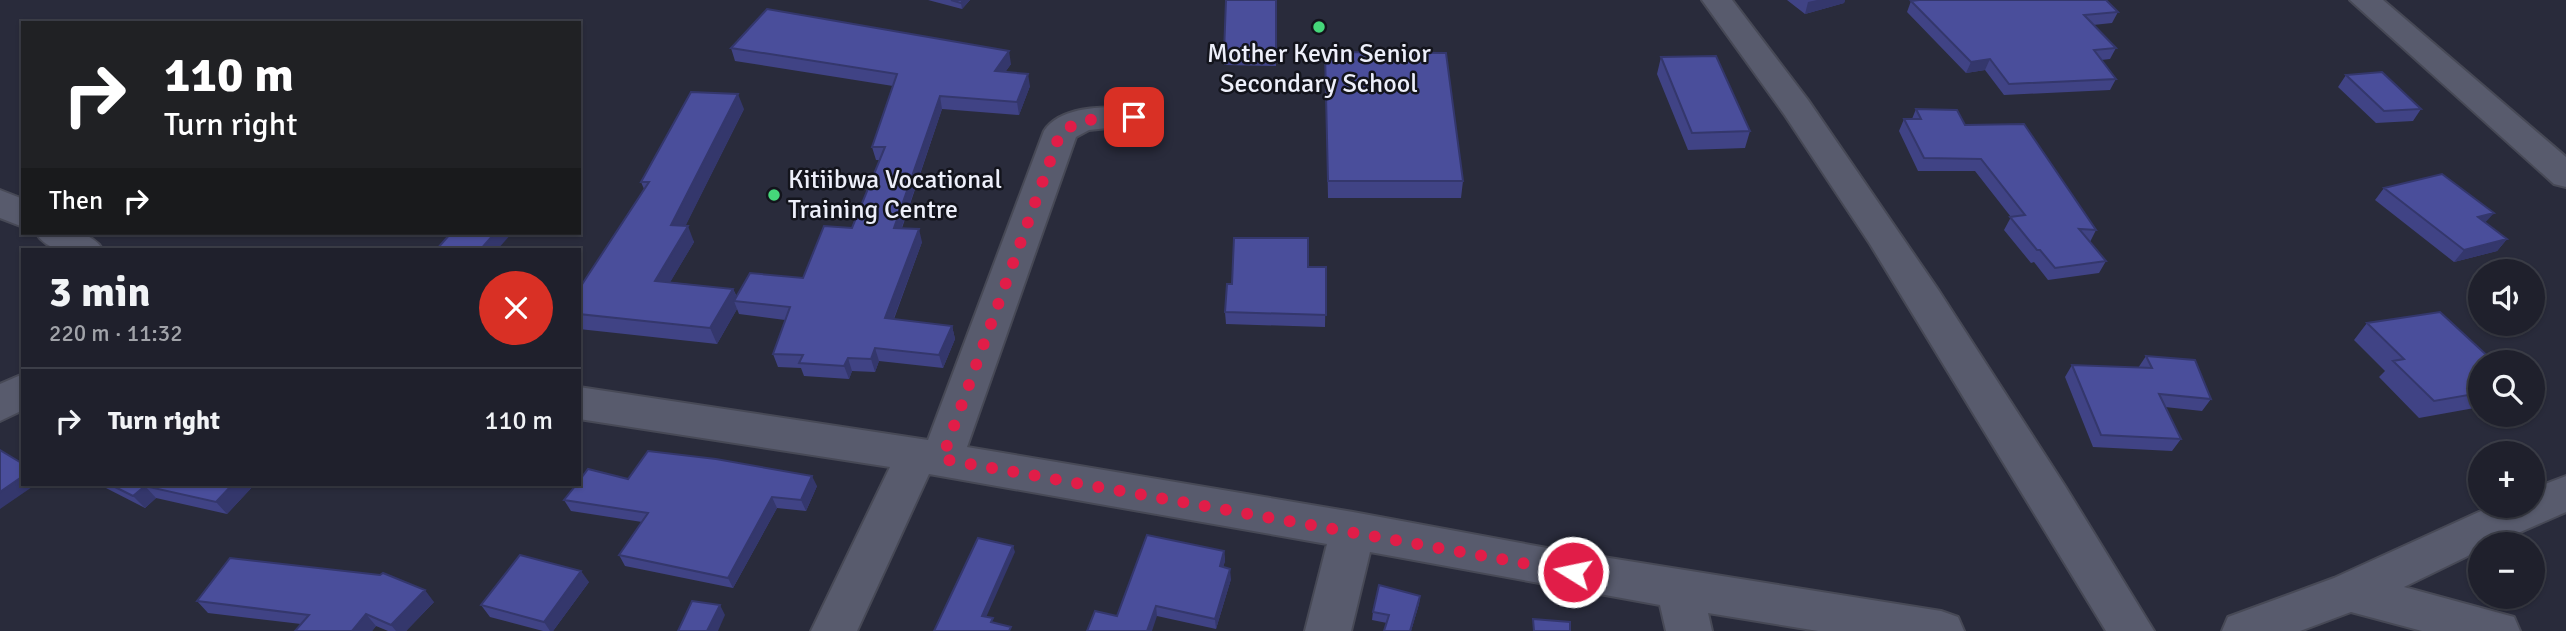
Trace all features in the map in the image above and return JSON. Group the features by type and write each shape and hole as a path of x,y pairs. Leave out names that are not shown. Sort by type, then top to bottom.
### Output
{"street":[{"path":"1717,0 1796,106 1888,243 2005,425 2132,631"},
{"path":"2365,0 2566,176"},
{"path":"834,631 930,457 1061,131 1085,120 1134,117"},
{"path":"0,202 21,214"},
{"path":"58,235 81,248"},
{"path":"0,405 21,390"},
{"path":"581,403 930,457 1353,530 1547,567 1684,610 1941,631"},
{"path":"2245,631 2350,592 2437,549 2566,493"},
{"path":"1328,631 1353,530"},
{"path":"2350,592 2497,631"}],"building":[{"path":"1226,0 1276,0 1276,54 1224,53"},
{"path":"2106,0 2118,12 2084,15 2116,48 2094,50 2116,79 2009,84 1990,59 1971,62 1911,1"},
{"path":"767,9 1009,51 995,71 1028,74 1017,102 940,96 894,228 919,229 885,318 952,326 939,355 875,348 871,359 848,358 844,366 799,363 803,355 773,354 790,307 734,301 750,273 803,278 824,226 852,228 885,147 872,147 897,74 731,48"},
{"path":"1325,52 1446,53 1463,181 1328,181"},
{"path":"1716,56 1750,131 1692,133 1661,57"},
{"path":"2382,72 2421,109 2384,111 2346,75"},
{"path":"691,92 738,94 671,225 688,226 655,281 733,289 710,328 581,314 581,286 649,182 641,182"},
{"path":"1916,109 1957,110 1965,125 2024,124 2096,230 2079,229 2106,261 2055,268 2010,217 2025,215 1981,159 1924,158 1904,119 1921,119"},
{"path":"2442,174 2494,213 2478,217 2507,239 2464,250 2384,188"},
{"path":"449,235 493,235 482,248 438,248"},
{"path":"1234,238 1308,238 1308,267 1326,267 1326,315 1225,312 1227,284 1232,284"},
{"path":"2440,312 2481,350 2468,350 2468,395 2434,401 2393,361 2404,359 2367,323"},
{"path":"2146,356 2195,360 2211,399 2159,394 2181,439 2101,435 2072,365 2152,368"},
{"path":"0,450 21,463 21,477 0,492"},
{"path":"648,451 716,459 812,476 801,500 772,497 728,578 619,555 648,513 564,500 575,486 581,486 581,478 588,469 628,479"},
{"path":"113,486 145,486 133,496"},
{"path":"145,486 231,486 216,502"},
{"path":"1147,535 1224,551 1220,566 1230,569 1215,619 1156,606 1147,631 1087,631 1095,611 1117,616"},
{"path":"978,538 1013,546 982,616 993,618 991,622 1011,627 1009,631 934,631"},
{"path":"520,555 581,571 544,622 481,605"},
{"path":"230,558 380,575 383,573 425,590 391,625 366,614 352,631 295,631 309,615 197,601"},
{"path":"1379,585 1420,596 1410,631 1384,631 1389,615 1373,612"},
{"path":"692,601 720,605 707,631 678,631"},
{"path":"1533,619 1570,622 1570,631 1534,631"}],"place":[{"name":"Mother Kevin Senior Secondary School","path":"1319,27"},
{"name":"Kitiibwa Vocational Training Centre","path":"774,195"}],"route":[{"path":"1134,117 1085,120 1061,131 942,459 1353,530 1573,572"}]}
